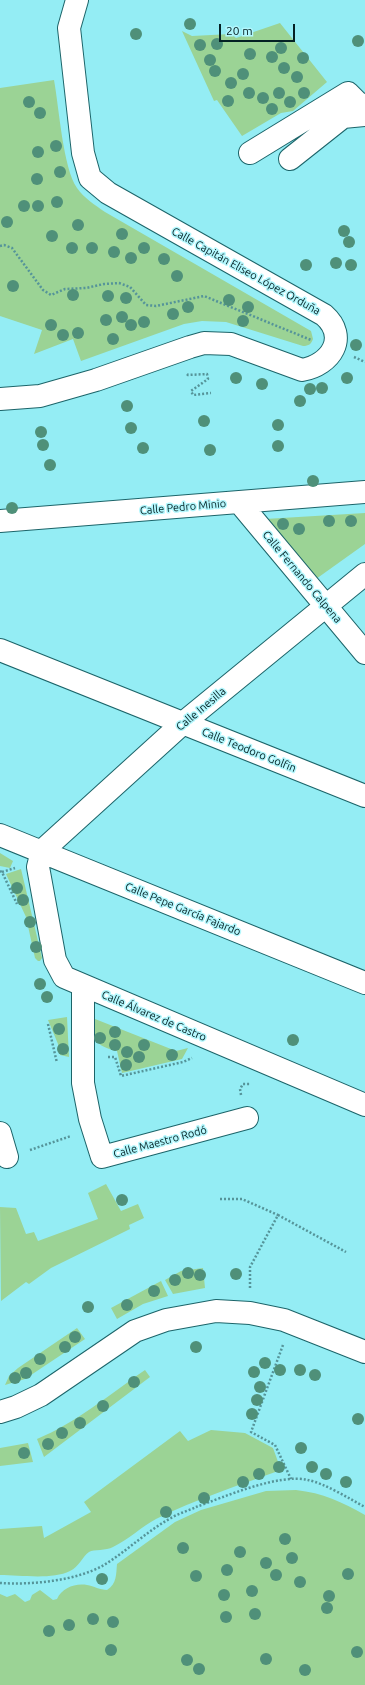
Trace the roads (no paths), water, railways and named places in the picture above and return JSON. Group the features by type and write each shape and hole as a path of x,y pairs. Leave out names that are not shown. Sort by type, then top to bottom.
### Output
{"street":[{"name":"Calle Capitán Eliseo López Orduña","path":"0,398 40,396 96,380 190,346 204,343 231,344 302,370 313,368 328,358 336,339 335,328 331,321 324,315 108,193 90,178 83,153 69,28 77,0"},
{"path":"250,153 348,93 359,104 365,105"},
{"path":"290,159 343,117 365,115"},
{"name":"Calle Pedro Minio","path":"0,521 365,492"},
{"name":"Calle Fernando Calpena","path":"239,502 365,653"},
{"name":"Calle Inesilla","path":"42,851 183,723 365,574"},
{"name":"Calle Teodoro Golfin","path":"0,650 365,796"},
{"name":"Calle Pepe García Fajardo","path":"0,835 365,983"},
{"name":"Calle Álvarez de Castro","path":"42,851 38,867 55,960 64,977 365,1105"},
{"name":"Calle Maestro Rodó","path":"83,986 83,1083 90,1119 102,1157 247,1118"},
{"path":"0,1133 7,1157"},
{"path":"0,1412 16,1407 41,1395 134,1331 166,1320 216,1311 250,1313 291,1322 365,1352"}]}
